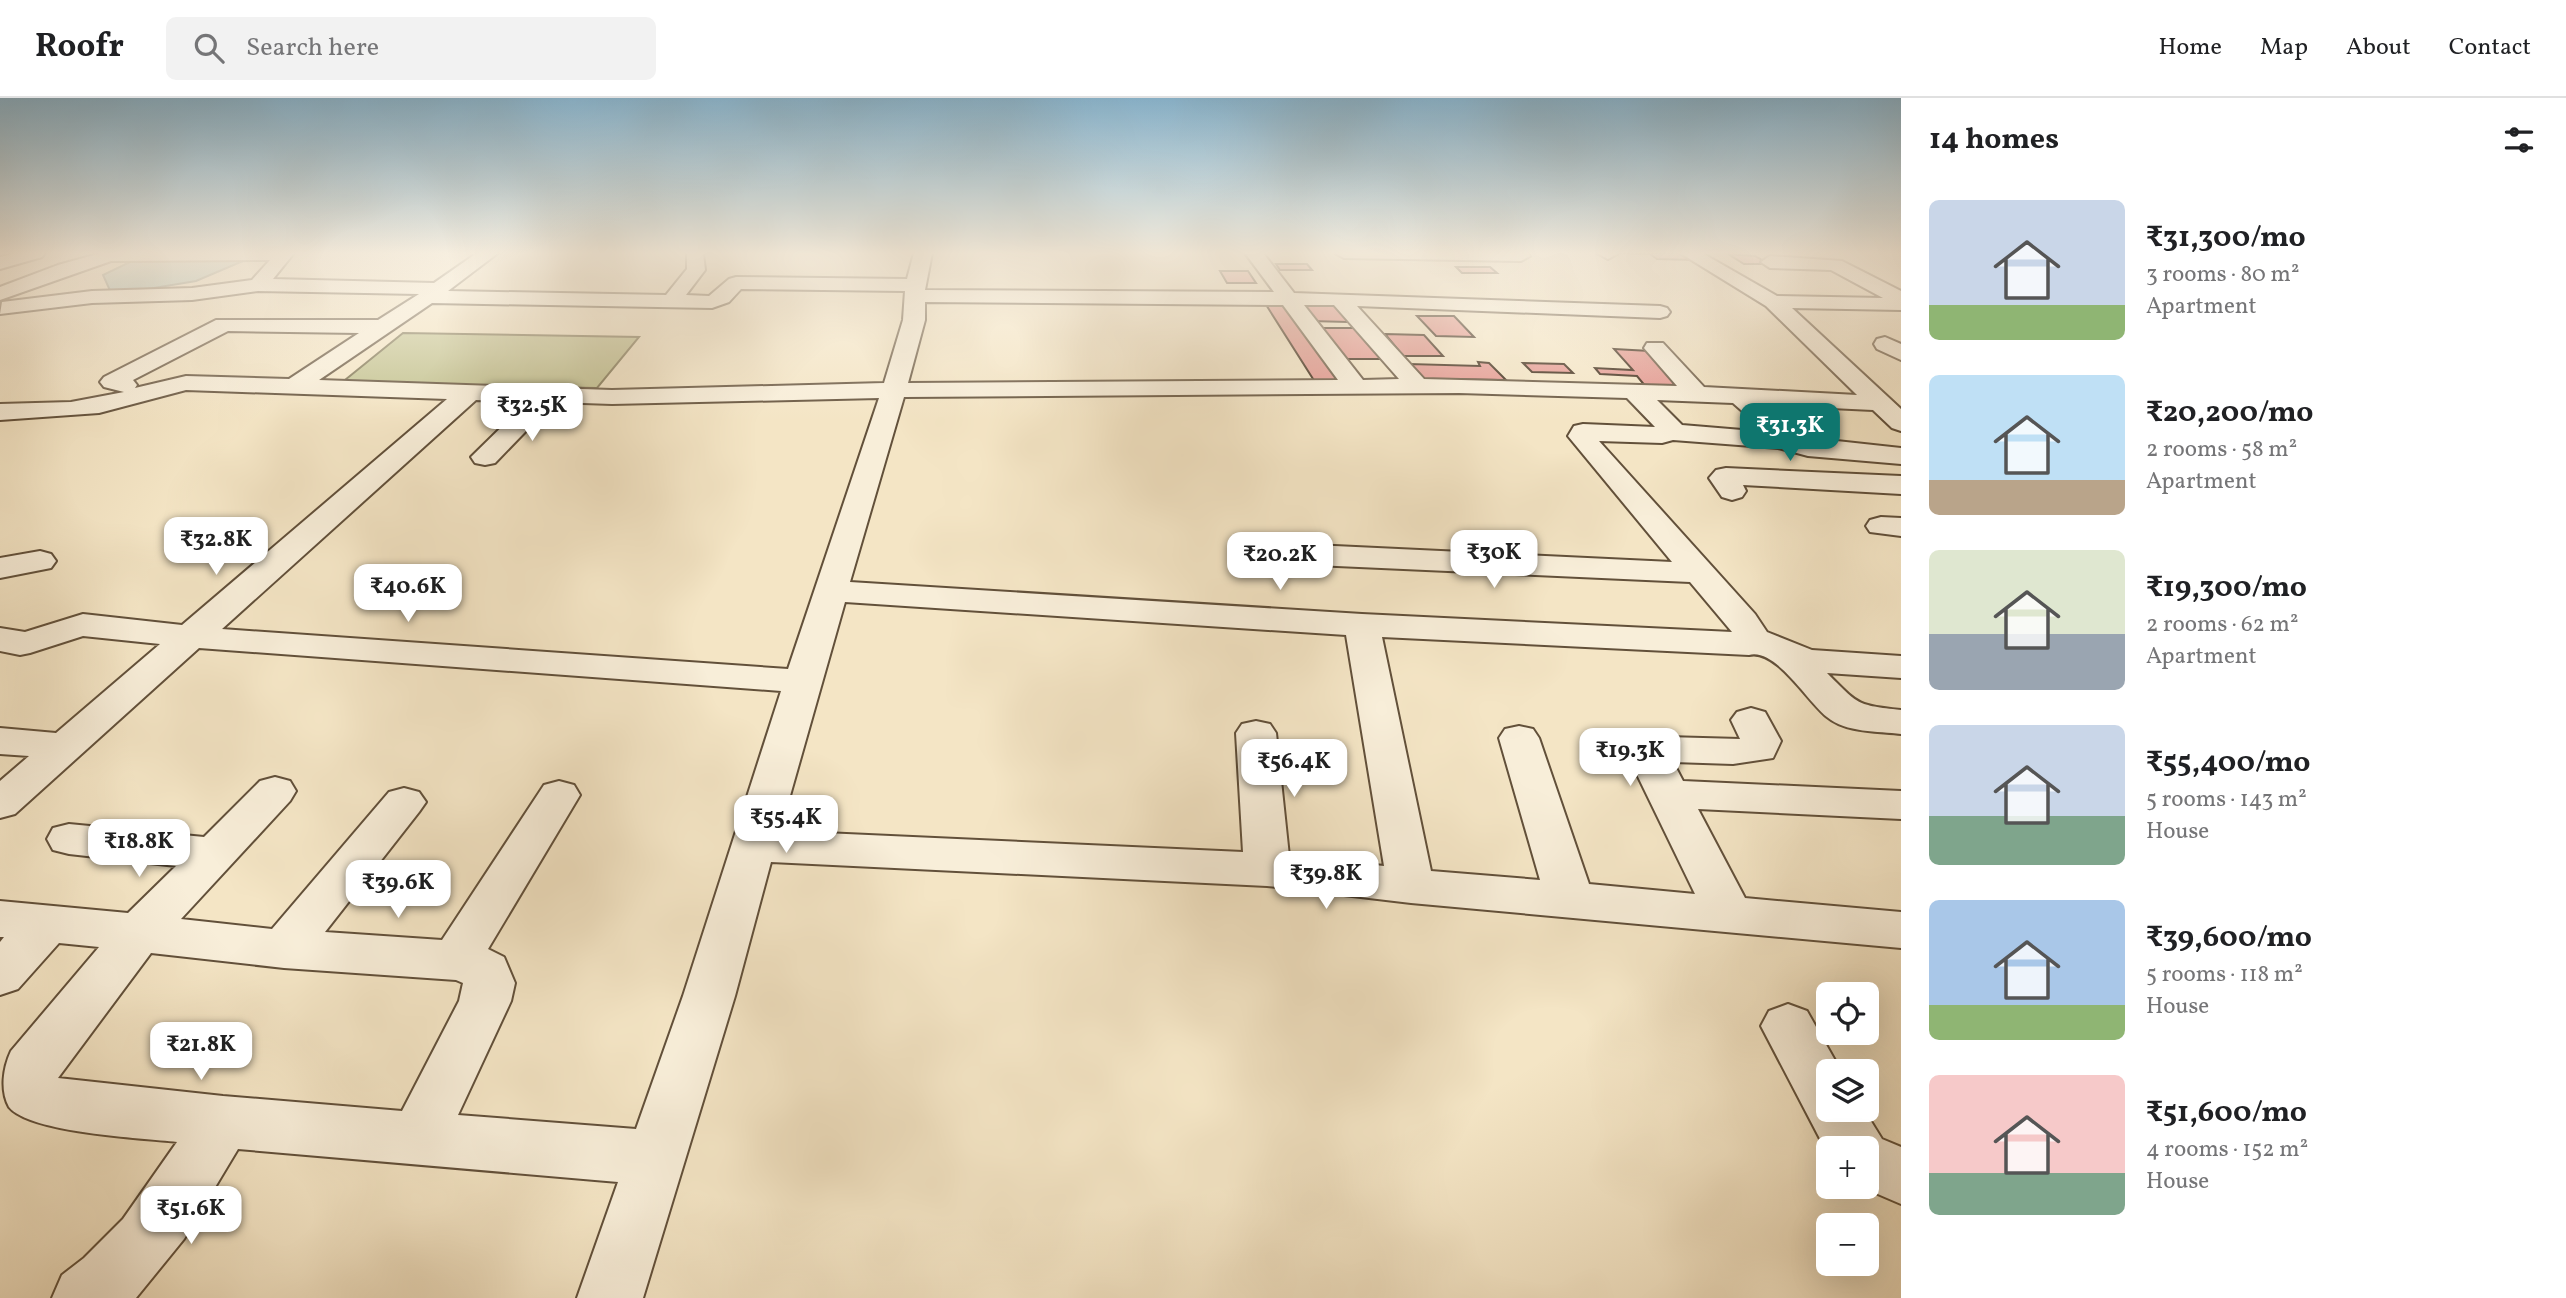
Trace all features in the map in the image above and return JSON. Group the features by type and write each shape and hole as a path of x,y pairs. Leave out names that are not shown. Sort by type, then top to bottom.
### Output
{"street":[{"path":"293,387 410,309"},
{"path":"610,1298 709,996 894,390 914,320 914,309"},
{"path":"1298,309 1355,386"},
{"path":"1349,309 1418,387"},
{"path":"1377,309 1440,315 1451,312 1448,309"},
{"path":"1564,309 1660,312"},
{"path":"1781,309 1884,401 1901,423"},
{"path":"1826,309 1850,325"},
{"path":"155,388 112,382 224,325 384,327"},
{"path":"1655,348 1697,394"},
{"path":"0,412 82,408 128,398 155,388 186,383 547,396 1355,386 1634,391 1884,401"},
{"path":"1634,391 1672,432"},
{"path":"0,804 469,393"},
{"path":"485,457 547,396"},
{"path":"1739,396 1787,436 1787,439 1781,440"},
{"path":"1901,456 1808,448 1781,440 1672,432 1662,435 1583,432 1581,436 1743,621 1754,639 1806,661 1901,667"},
{"path":"1732,491 1723,478 1726,476 1901,485"},
{"path":"1819,502 1894,520"},
{"path":"1292,554 1699,573"},
{"path":"0,568 40,561"},
{"path":"832,591 1362,625 1733,645 1749,644 1754,639"},
{"path":"0,639 10,644 25,643 68,626 83,625 189,637 803,681"},
{"path":"1362,625 1411,886"},
{"path":"1789,656 1842,710 1857,717 1901,722"},
{"path":"1729,914 1649,756 1653,750 1745,752 1759,749 1761,741 1751,720"},
{"path":"1256,733 1267,870"},
{"path":"1520,738 1570,900"},
{"path":"0,741 67,747"},
{"path":"275,791 139,933 31,1068 29,1091 50,1102 223,1122 655,1158"},
{"path":"1669,794 1901,805"},
{"path":"456,960 559,795"},
{"path":"284,949 404,802"},
{"path":"69,839 215,854"},
{"path":"754,845 1267,870 1411,886 1901,930"},
{"path":"0,975 23,921 284,949 456,960 473,964 486,971 489,984 485,1000 418,1139"},
{"path":"1788,1026 1816,1079"},
{"path":"85,1298 110,1281 141,1246 223,1122"},
{"path":"1879,1166 1901,1175"}],"green space":[{"path":"403,333 639,337 597,388 340,384"}],"building":[{"path":"1269,309 1288,309 1341,382 1315,382"},
{"path":"1302,309 1339,309 1348,322 1310,321"},
{"path":"1417,316 1454,316 1474,337 1436,336"},
{"path":"1322,328 1359,328 1384,359 1345,359"},
{"path":"1385,334 1424,335 1443,356 1403,356"},
{"path":"1614,349 1650,351 1686,390 1646,387 1637,376 1600,374 1595,368 1633,370"},
{"path":"1478,362 1489,363 1506,380 1420,379 1410,364 1480,366"},
{"path":"1523,363 1564,364 1573,373 1532,372"}]}
